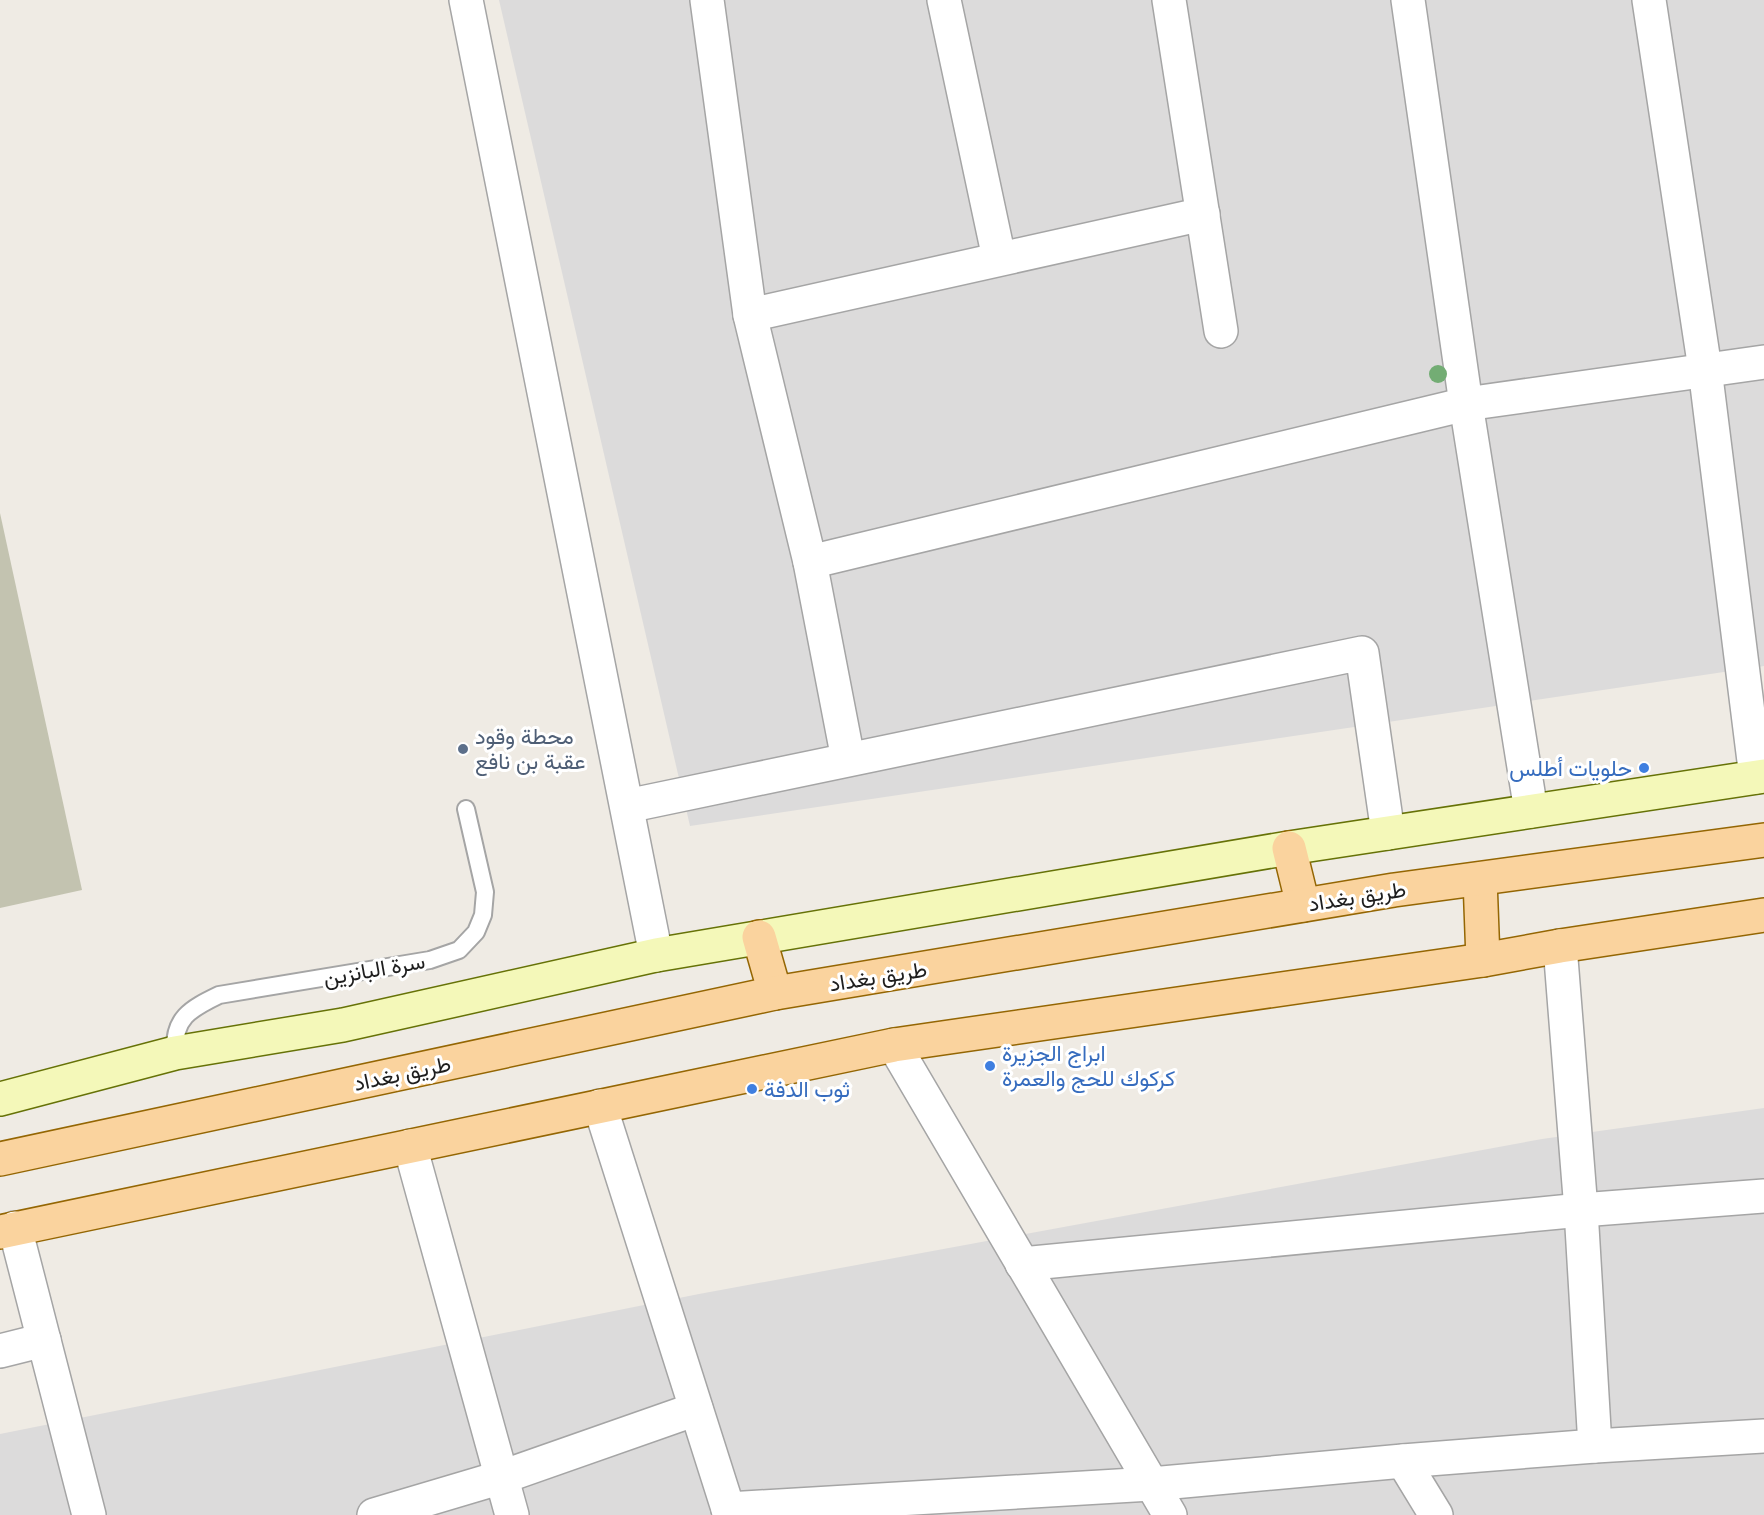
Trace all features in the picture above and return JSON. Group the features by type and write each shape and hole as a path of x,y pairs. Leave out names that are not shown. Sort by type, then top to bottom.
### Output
{"main road":[{"name":"سرة البانزين","path":"0,1099 175,1053 344,1025 645,957 1289,848 1760,777"},
{"name":"طريق بغداد","path":"0,1159 775,993 1394,890 1764,840"},
{"path":"1289,848 1303,905"},
{"path":"1480,879 1483,960"},
{"path":"8,1230 894,1045 1483,960 1764,915"},
{"path":"759,937 775,993"}],"street":[{"path":"466,0 627,806 645,957"},
{"path":"707,0 750,315 810,562 848,759"},
{"path":"944,0 999,258"},
{"path":"1169,0 1221,332"},
{"path":"1408,0 1466,404 1531,811"},
{"path":"1649,0 1705,369 1760,777"},
{"path":"750,315 1203,214"},
{"path":"810,562 1466,404 1764,362"},
{"path":"627,806 1362,653 1388,833"},
{"path":"1560,946 1581,1210 1595,1446"},
{"path":"894,1045 1170,1515"},
{"path":"600,1106 729,1512 945,1506 1403,1461 1764,1436"},
{"path":"410,1146 513,1515"},
{"path":"1022,1264 1581,1210 1764,1196"},
{"path":"8,1230 44,1340 89,1515"},
{"path":"0,1351 44,1340"},
{"path":"374,1515 502,1477 696,1409"},
{"path":"1403,1461 1436,1515"}],"lane":[{"name":"سرة البانزين","path":"175,1053 174,1039 181,1019 197,1006 219,995 430,960 459,950 476,932 483,915 485,892 466,809"}],"shaded area":[{"path":"499,0 1764,0 1764,666 690,826"},
{"path":"0,513 82,890 0,908"},
{"path":"1764,1108 1764,1515 0,1515 0,1434 699,1294 1542,1139"}],"place":[{"name":"محطة وقود عقبة بن نافع","path":"463,749"},
{"name":"حلويات أطلس","path":"1644,768"},
{"name":"ابراج الجزيرة كركوك للحج والعمرة","path":"990,1066"},
{"name":"ثوب الدفة","path":"752,1089"}]}
